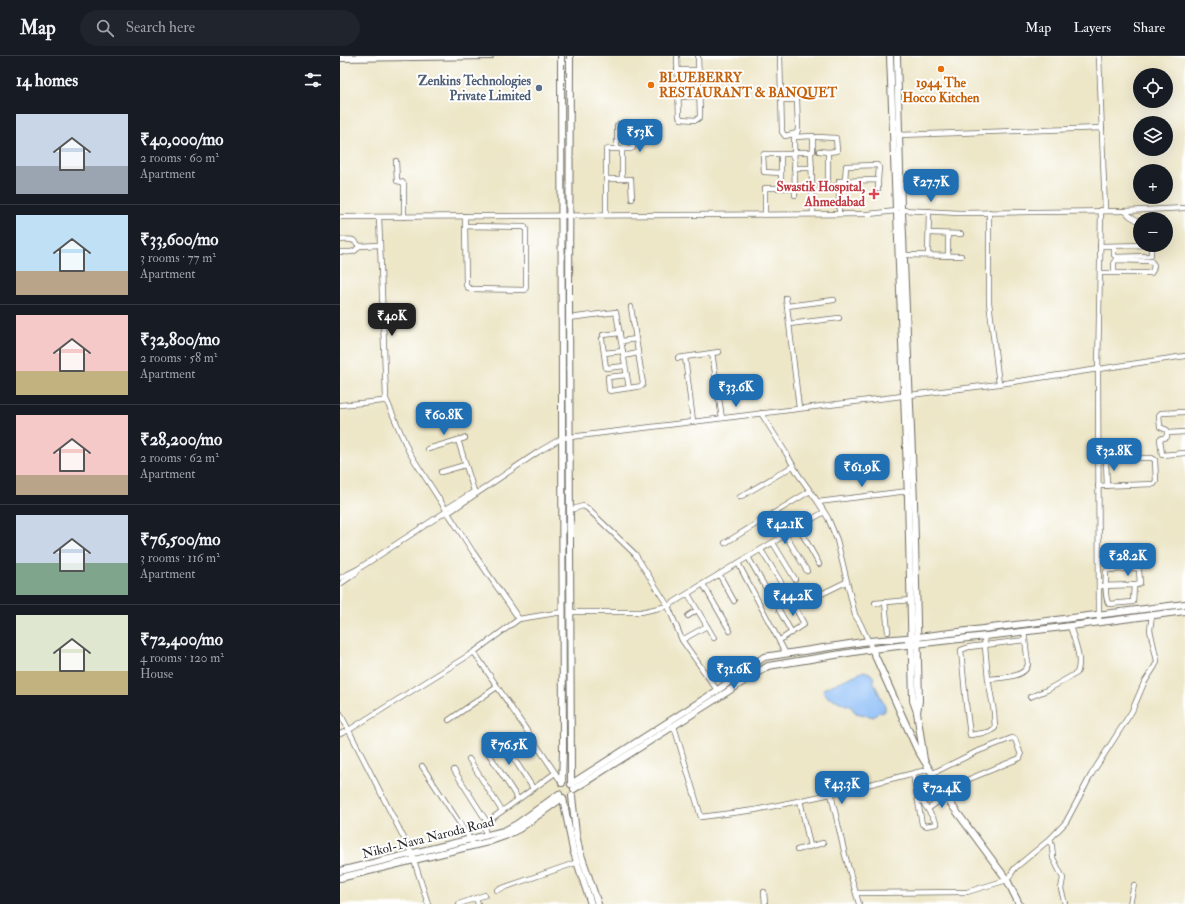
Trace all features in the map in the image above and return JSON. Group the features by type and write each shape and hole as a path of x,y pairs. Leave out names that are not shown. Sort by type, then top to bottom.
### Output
{"street":[{"path":"340,58 490,56"},
{"path":"561,56 562,783 558,788 573,850 591,904"},
{"path":"570,56 570,612 572,796 579,849 598,904"},
{"path":"677,56 680,118 696,120 700,117 698,56"},
{"path":"780,56 781,100 782,132 785,136 797,133 797,100 781,100"},
{"path":"890,56 899,210 907,395 915,640 913,701 917,712 924,760"},
{"path":"896,56 899,135 899,210 904,255 911,600 915,640"},
{"path":"1099,56 1103,210 1100,246 1098,370 1099,622"},
{"path":"677,70 699,70"},
{"path":"678,97 700,96"},
{"path":"606,215 606,150 609,149 619,149 630,149 633,147 633,126 619,124 617,126 619,149 622,179"},
{"path":"899,135 1102,128"},
{"path":"781,173 764,172 763,155 793,155 794,194 794,137 812,136 813,151 811,152 813,214"},
{"path":"817,137 836,137 837,151 819,151"},
{"path":"794,152 811,152"},
{"path":"828,152 828,186"},
{"path":"781,154 781,188"},
{"path":"396,162 397,181 404,184 404,217"},
{"path":"845,181 846,166 877,165 878,189"},
{"path":"794,168 812,168"},
{"path":"606,179 632,180 632,199"},
{"path":"839,214 839,181 878,180"},
{"path":"820,186 839,186"},
{"path":"765,214 765,189 793,188"},
{"path":"340,217 869,214 899,210 989,212 1124,211 1185,208"},
{"path":"928,255 929,211"},
{"path":"1124,211 1133,218"},
{"path":"989,212 989,302 999,384"},
{"path":"465,216 465,226 467,287 471,289 525,290 526,228 523,226 465,226"},
{"path":"494,216 494,226"},
{"path":"504,216 504,226"},
{"path":"379,217 386,399 404,441 473,552 519,619"},
{"path":"929,233 961,234"},
{"path":"948,234 948,256"},
{"path":"340,240 352,239 356,241 359,246"},
{"path":"359,246 380,245"},
{"path":"1100,246 1149,245 1151,247 1151,255 1116,257 1114,255 1114,246"},
{"path":"340,252 353,252 357,250 359,246"},
{"path":"904,255 961,256"},
{"path":"1100,273 1114,273 1151,273 1154,265 1151,261 1116,260 1114,262 1114,273"},
{"path":"786,298 799,408"},
{"path":"787,306 834,300"},
{"path":"627,375 608,377 609,390 643,386 631,307"},
{"path":"570,318 615,311 618,313 629,388"},
{"path":"789,324 839,318"},
{"path":"620,333 602,337 606,368 625,366"},
{"path":"622,341 636,339"},
{"path":"678,358 719,352"},
{"path":"604,353 638,354"},
{"path":"712,354 722,418"},
{"path":"447,511 479,493 482,489 562,438 999,384 1185,356"},
{"path":"685,357 694,421"},
{"path":"340,405 378,402 386,399"},
{"path":"1167,433 1166,429 1159,426 1159,414 1185,412"},
{"path":"761,413 824,512 837,540 855,615 869,641 903,719 924,760 946,796 1007,880 1019,904"},
{"path":"1167,433 1185,432"},
{"path":"1167,433 1166,437 1160,439 1162,455 1185,453"},
{"path":"428,449 465,438"},
{"path":"458,440 474,491"},
{"path":"1098,486 1156,483 1155,460 1152,458 1137,458"},
{"path":"1098,460 1120,459"},
{"path":"1106,460 1107,486"},
{"path":"441,472 466,465"},
{"path":"740,497 794,466"},
{"path":"340,578 358,569 447,511 477,489 482,489"},
{"path":"818,502 908,491"},
{"path":"724,543 810,492"},
{"path":"570,510 583,506 588,508 635,554 668,606 682,640 718,690"},
{"path":"570,612 642,612 668,606 824,512"},
{"path":"799,528 820,564"},
{"path":"786,536 807,571"},
{"path":"773,543 795,579"},
{"path":"761,550 784,587"},
{"path":"748,557 768,592"},
{"path":"738,563 780,640 786,654"},
{"path":"1099,586 1106,586 1134,585 1137,585 1140,583 1139,570 1137,568 1107,570 1106,572 1106,586 1106,601 1108,604 1133,602 1134,585"},
{"path":"340,584 356,573 358,569"},
{"path":"719,574 734,601"},
{"path":"805,602 846,582"},
{"path":"703,584 730,631"},
{"path":"688,594 714,638"},
{"path":"780,640 804,624 792,600"},
{"path":"875,603 911,600"},
{"path":"885,602 888,632"},
{"path":"573,786 674,726 768,666 872,649 915,640 1185,604"},
{"path":"688,616 697,610"},
{"path":"779,610 792,633"},
{"path":"573,786 718,690 764,657 869,641 984,636 1185,611"},
{"path":"340,734 349,730 474,652 519,619 562,612"},
{"path":"856,893 968,892 1007,880 1015,868 1050,839 1066,822 1091,775 1132,711 1144,683 1157,661 1150,630 1152,615"},
{"path":"682,640 707,626"},
{"path":"1030,697 1047,690 1077,673 1079,669 1078,655 1070,626"},
{"path":"988,679 1018,675 1025,670 1028,664 1024,631"},
{"path":"984,636 984,645 988,679 994,712 995,728 989,732 973,736 970,735 961,650 969,647 984,645 1025,640"},
{"path":"474,652 562,783"},
{"path":"449,720 497,687"},
{"path":"340,713 412,854 428,904"},
{"path":"674,726 701,817 755,810 931,771 1012,738 1015,739 1021,755 1020,758 943,790"},
{"path":"499,736 533,788"},
{"path":"484,748 518,799"},
{"path":"469,759 502,811"},
{"path":"422,766 472,843"},
{"path":"454,770 486,822"},
{"path":"486,836 484,826 486,822 555,773"},
{"path":"913,774 921,823 923,826 937,824 916,791"},
{"path":"562,783 565,782 573,786"},
{"path":"831,794 845,856 859,904"},
{"path":"340,878 414,860 472,843 505,836 519,829 561,797 569,798 572,796"},
{"path":"928,809 946,796"},
{"name":"Nikol-Nava Naroda Road","path":"340,871 412,854 472,843 486,836 504,831 561,797"},
{"path":"800,800 810,846"},
{"path":"1050,839 1053,858 1063,878 1061,889 1066,904"},
{"path":"797,850 823,843"},
{"path":"497,890 578,862"},
{"path":"1130,904 1134,885"},
{"path":"764,892 765,904"},
{"path":"459,904 485,895"},
{"path":"476,898 478,904"}],"water":[{"path":"864,671 870,673 874,678 874,683 885,706 885,711 882,713 879,712 874,717 856,713 850,706 829,698 824,693 823,689"}],"place":[{"name":"1944 The Hocco Kitchen","path":"941,69"},
{"name":"BLUEBERRY RESTAURANT & BANQUET","path":"651,85"},
{"name":"Zenkins Technologies Private Limited","path":"539,88"},
{"name":"Swastik Hospital, Ahmedabad","path":"874,194"}]}
